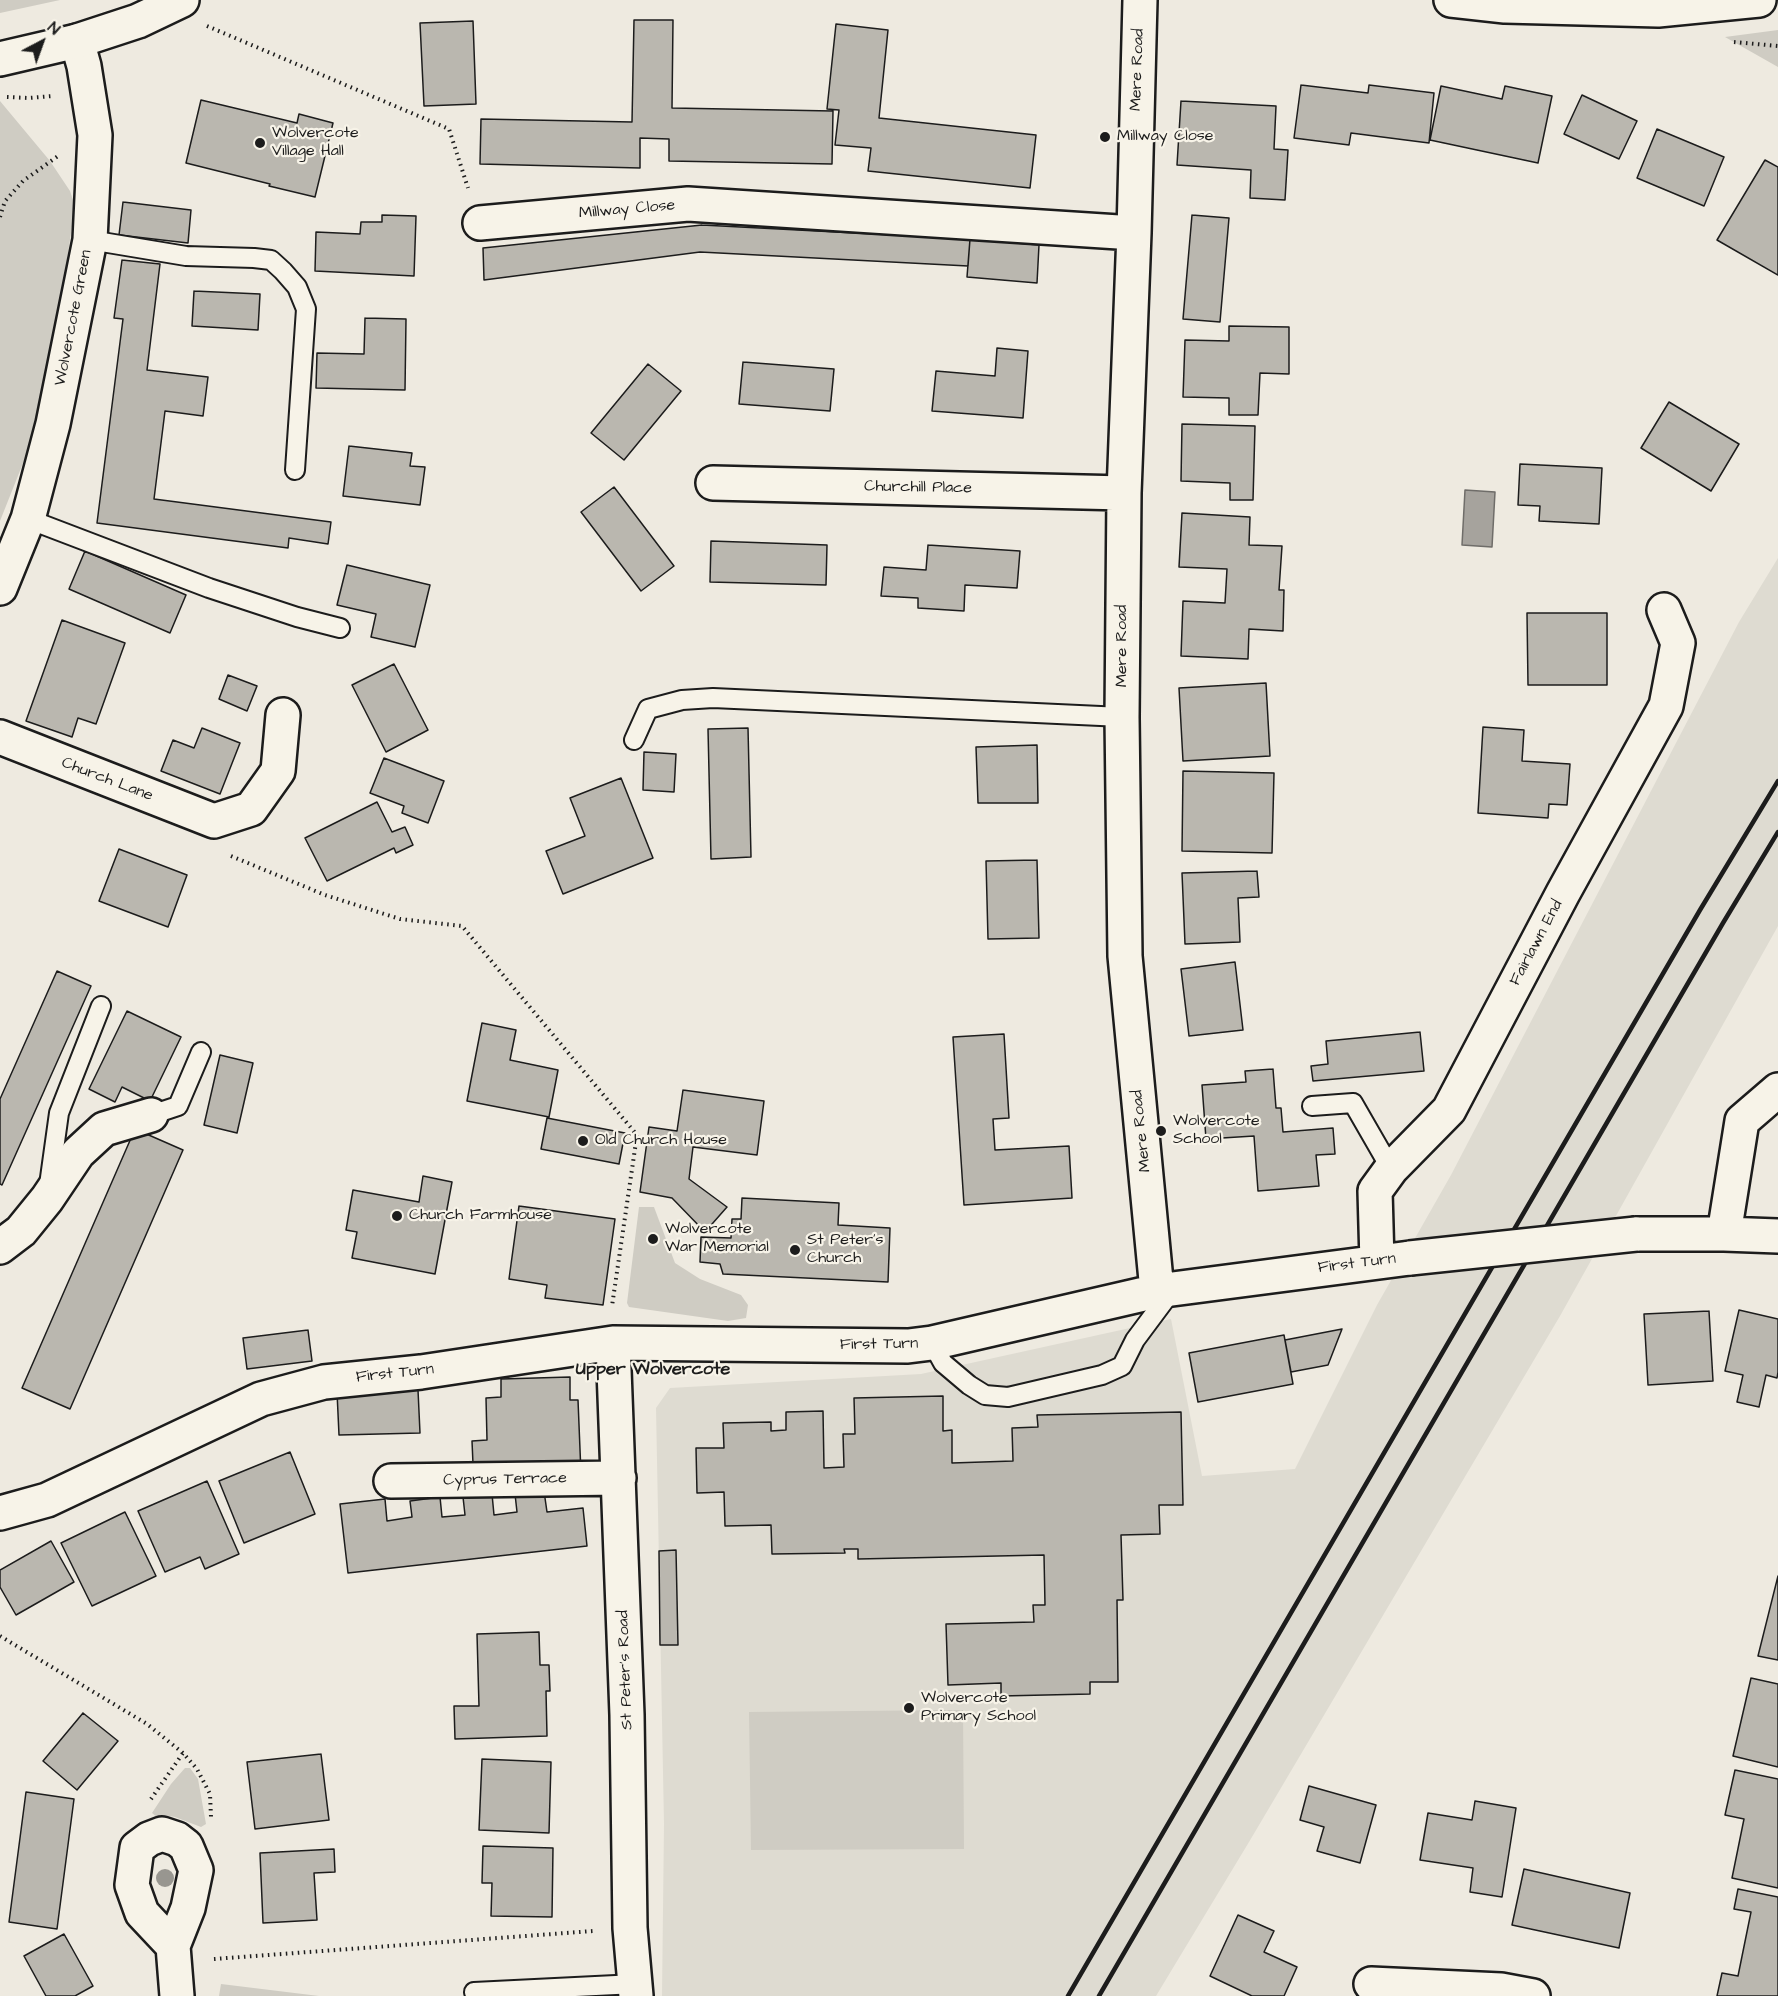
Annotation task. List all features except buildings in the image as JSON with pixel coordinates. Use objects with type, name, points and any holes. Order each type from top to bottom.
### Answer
[{"type":"street","name":"Mere Road","points":[[1140,0],[1124,494],[1122,717],[1125,956],[1165,1290]]},
{"type":"street","points":[[1451,0],[1504,6],[1658,10],[1759,0]]},
{"type":"street","points":[[0,58],[76,41],[138,21],[173,4]]},
{"type":"street","name":"Wolvercote Green","points":[[0,588],[28,519],[53,424],[90,240],[95,135],[84,66],[76,41]]},
{"type":"street","name":"Millway Close","points":[[480,223],[688,204],[1134,233]]},
{"type":"street","name":"Churchill Place","points":[[712,483],[1124,494]]},
{"type":"street","name":"Fairlawn End","points":[[1377,1262],[1375,1191],[1391,1169],[1449,1110],[1563,893],[1666,706],[1678,643],[1664,610]]},
{"type":"street","name":"Church Lane","points":[[0,737],[213,821],[250,809],[278,771],[283,715]]},
{"type":"street","points":[[1724,1234],[1742,1121],[1778,1090]]},
{"type":"street","points":[[0,1247],[21,1231],[47,1199],[78,1153],[104,1129],[151,1115]]},
{"type":"street","name":"First Turn","points":[[0,1513],[47,1500],[261,1399],[324,1382],[421,1372],[613,1343],[908,1346],[932,1343],[1165,1290],[1377,1262],[1636,1234],[1778,1236]]},
{"type":"street","name":"St Peter's Road","points":[[613,1343],[620,1478],[627,1715],[630,1928],[636,1990]]},
{"type":"street","name":"Cyprus Terrace","points":[[391,1482],[620,1478]]},
{"type":"street","points":[[173,1946],[177,1996]]},
{"type":"street","points":[[1371,1984],[1502,1990],[1533,1996]]},
{"type":"lane","points":[[90,240],[186,256],[271,260],[283,271],[297,288],[306,309],[295,470]]},
{"type":"lane","points":[[28,519],[209,588],[297,617],[340,628]]},
{"type":"lane","points":[[633,740],[648,709],[682,700],[713,698],[1122,717]]},
{"type":"lane","points":[[47,1199],[59,1113],[101,1006]]},
{"type":"lane","points":[[151,1115],[178,1106],[201,1052]]},
{"type":"lane","points":[[1312,1106],[1353,1102],[1391,1169]]},
{"type":"lane","points":[[932,1343],[943,1363],[985,1395],[1008,1397],[1102,1376],[1122,1366],[1165,1290]]},
{"type":"lane","points":[[474,1992],[636,1990]]},
{"type":"path","points":[[173,4],[449,129],[480,223]]},
{"type":"path","points":[[0,97],[28,98]]},
{"type":"path","points":[[0,217],[4,201],[23,181],[50,161],[95,135]]},
{"type":"path","points":[[231,856],[325,895],[400,919],[462,926],[637,1135],[612,1305],[613,1343]]},
{"type":"path","points":[[0,1636],[147,1724],[183,1753],[197,1769],[210,1794],[211,1826]]},
{"type":"path","points":[[149,1802],[183,1753]]},
{"type":"path","points":[[214,1959],[630,1928]]},
{"type":"shaded area","points":[[0,0],[60,0],[0,13]]},
{"type":"shaded area","points":[[1778,30],[1778,67],[1725,37]]},
{"type":"shaded area","points":[[0,101],[50,161],[70,191],[75,206],[64,280],[33,438],[0,521]]},
{"type":"shaded area","points":[[1465,490],[1495,492],[1492,547],[1462,545]]},
{"type":"shaded area","points":[[1778,558],[1778,926],[1560,1316],[1156,1996],[662,1996],[664,1824],[656,1408],[670,1388],[921,1374],[1171,1319],[1202,1476],[1295,1469],[1377,1305],[1451,1175],[1739,622]]},
{"type":"shaded area","points":[[639,1207],[654,1207],[675,1263],[700,1279],[741,1295],[748,1305],[746,1318],[728,1321],[629,1307],[627,1303]]},
{"type":"shaded area","points":[[963,1710],[964,1849],[751,1850],[749,1712]]},
{"type":"shaded area","points":[[185,1768],[190,1768],[198,1779],[206,1824],[201,1827],[175,1817],[163,1815],[158,1818],[152,1813],[171,1784]]},
{"type":"shaded area","points":[[221,1984],[319,1996],[219,1996]]},
{"type":"railway","points":[[1068,1996],[1700,910],[1778,781]]},
{"type":"railway","points":[[1099,1996],[1778,832]]},
{"type":"place","name":"Millway Close","points":[[1105,137]]},
{"type":"place","name":"Wolvercote Village Hall","points":[[260,143]]},
{"type":"place","name":"Wolvercote School","points":[[1161,1131]]},
{"type":"place","name":"Old Church House","points":[[583,1141]]},
{"type":"place","name":"Church Farmhouse","points":[[397,1216]]},
{"type":"place","name":"Wolvercote War Memorial","points":[[653,1239]]},
{"type":"place","name":"St Peter's Church","points":[[795,1250]]},
{"type":"place","name":"Wolvercote Primary School","points":[[909,1708]]},
{"type":"district","name":"Upper Wolvercote","points":[[653,1370]]}]
